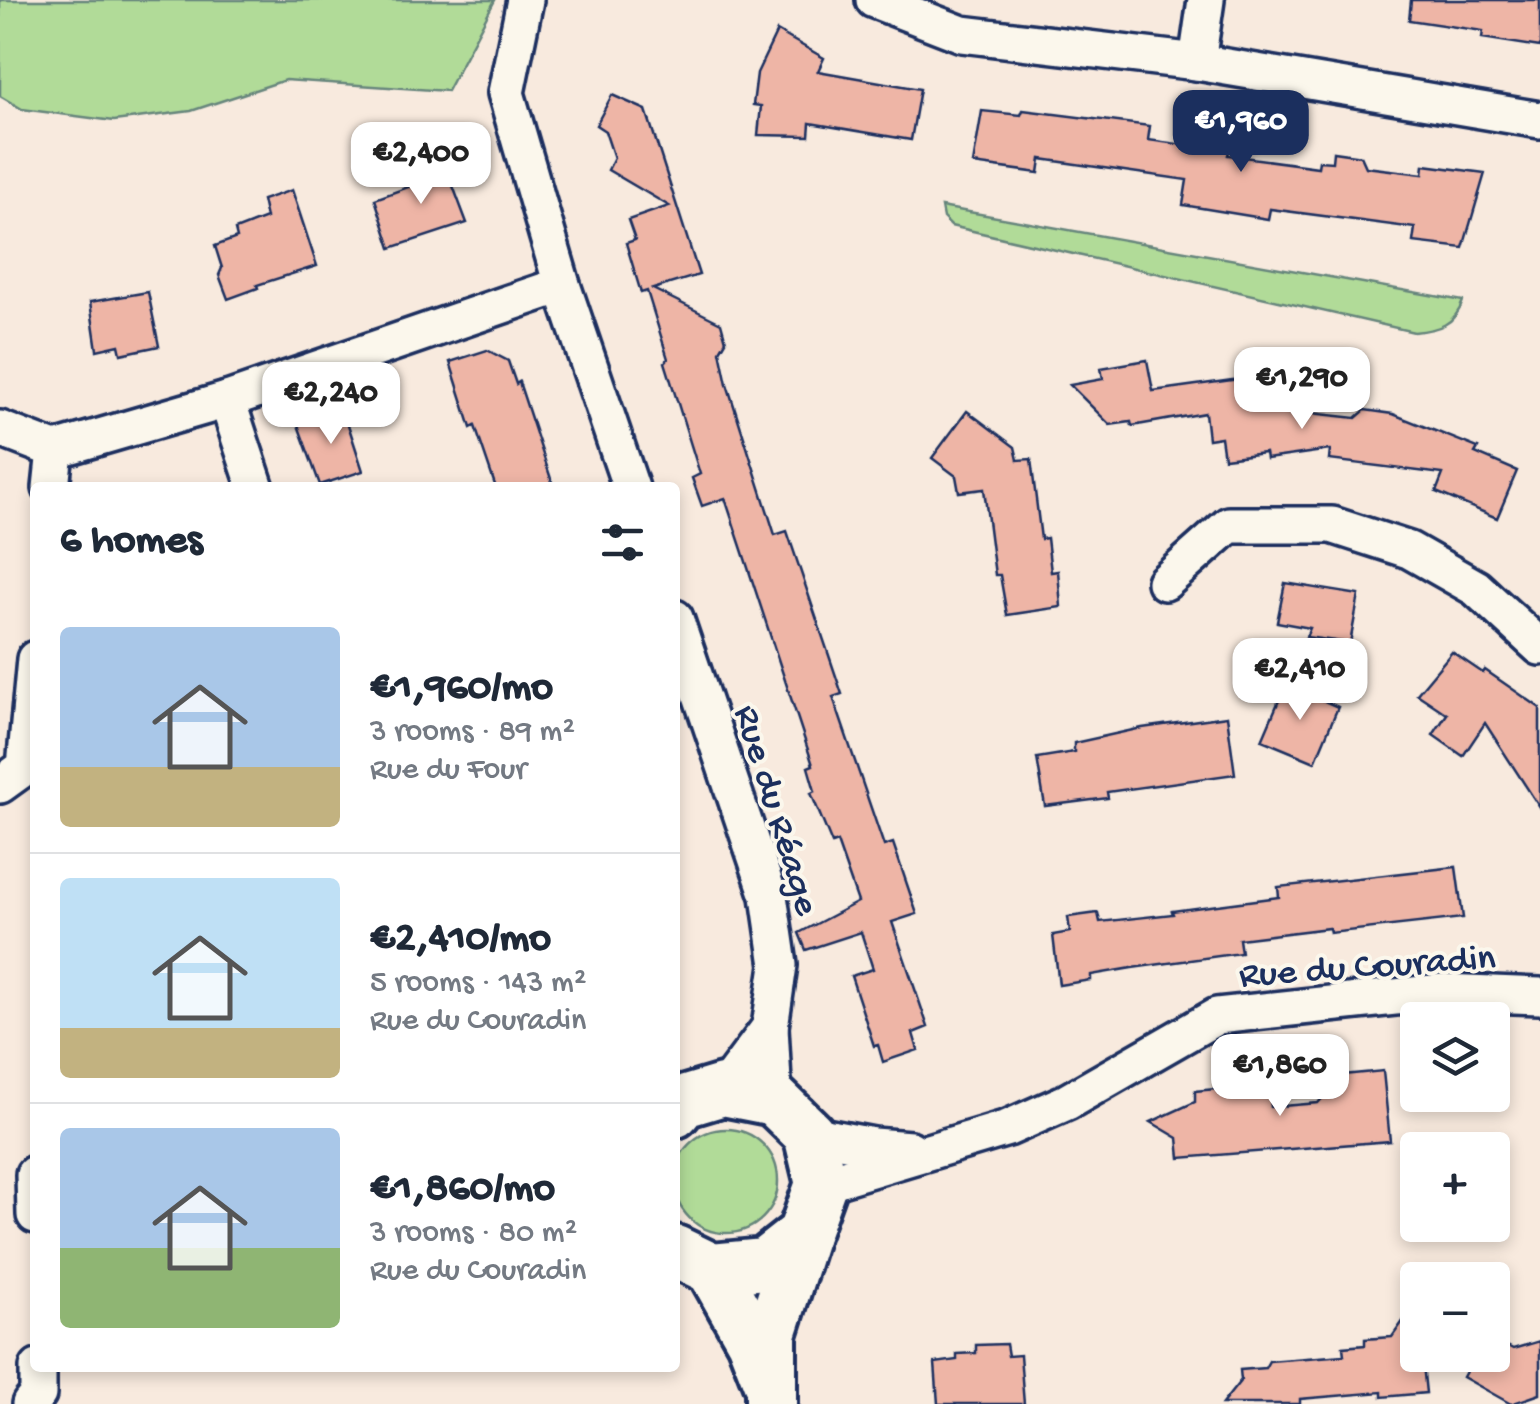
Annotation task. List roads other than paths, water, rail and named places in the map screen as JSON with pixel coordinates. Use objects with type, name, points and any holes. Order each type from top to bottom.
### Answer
[{"type":"street","points":[[525,0],[506,93],[562,285],[629,482]]},
{"type":"street","points":[[874,0],[962,34],[1197,62],[1540,120]]},
{"type":"street","points":[[1197,62],[1206,0]]},
{"type":"street","points":[[0,428],[54,450],[227,400],[562,285]]},
{"type":"street","points":[[227,400],[254,482]]},
{"type":"street","points":[[51,482],[54,450]]},
{"type":"street","points":[[1165,582],[1229,525],[1332,524],[1410,550],[1476,588],[1540,647]]},
{"type":"street","name":"Rue du Réage","points":[[680,633],[770,896],[779,966],[770,1028],[791,1117]]},
{"type":"street","points":[[0,785],[25,767],[30,713]]},
{"type":"street","name":"Rue du Couradin","points":[[821,1184],[1008,1128],[1067,1102],[1217,1016],[1442,992],[1540,996]]},
{"type":"street","points":[[680,1106],[723,1090],[770,1028]]},
{"type":"street","points":[[723,1090],[873,1146],[931,1150]]},
{"type":"street","points":[[770,1394],[770,1334],[821,1184],[791,1117]]},
{"type":"street","points":[[0,1172],[30,1174]]},
{"type":"street","points":[[694,1260],[764,1264],[803,1234]]},
{"type":"street","points":[[694,1260],[752,1340],[770,1394]]},
{"type":"street","points":[[30,1404],[38,1394],[38,1372]]}]
